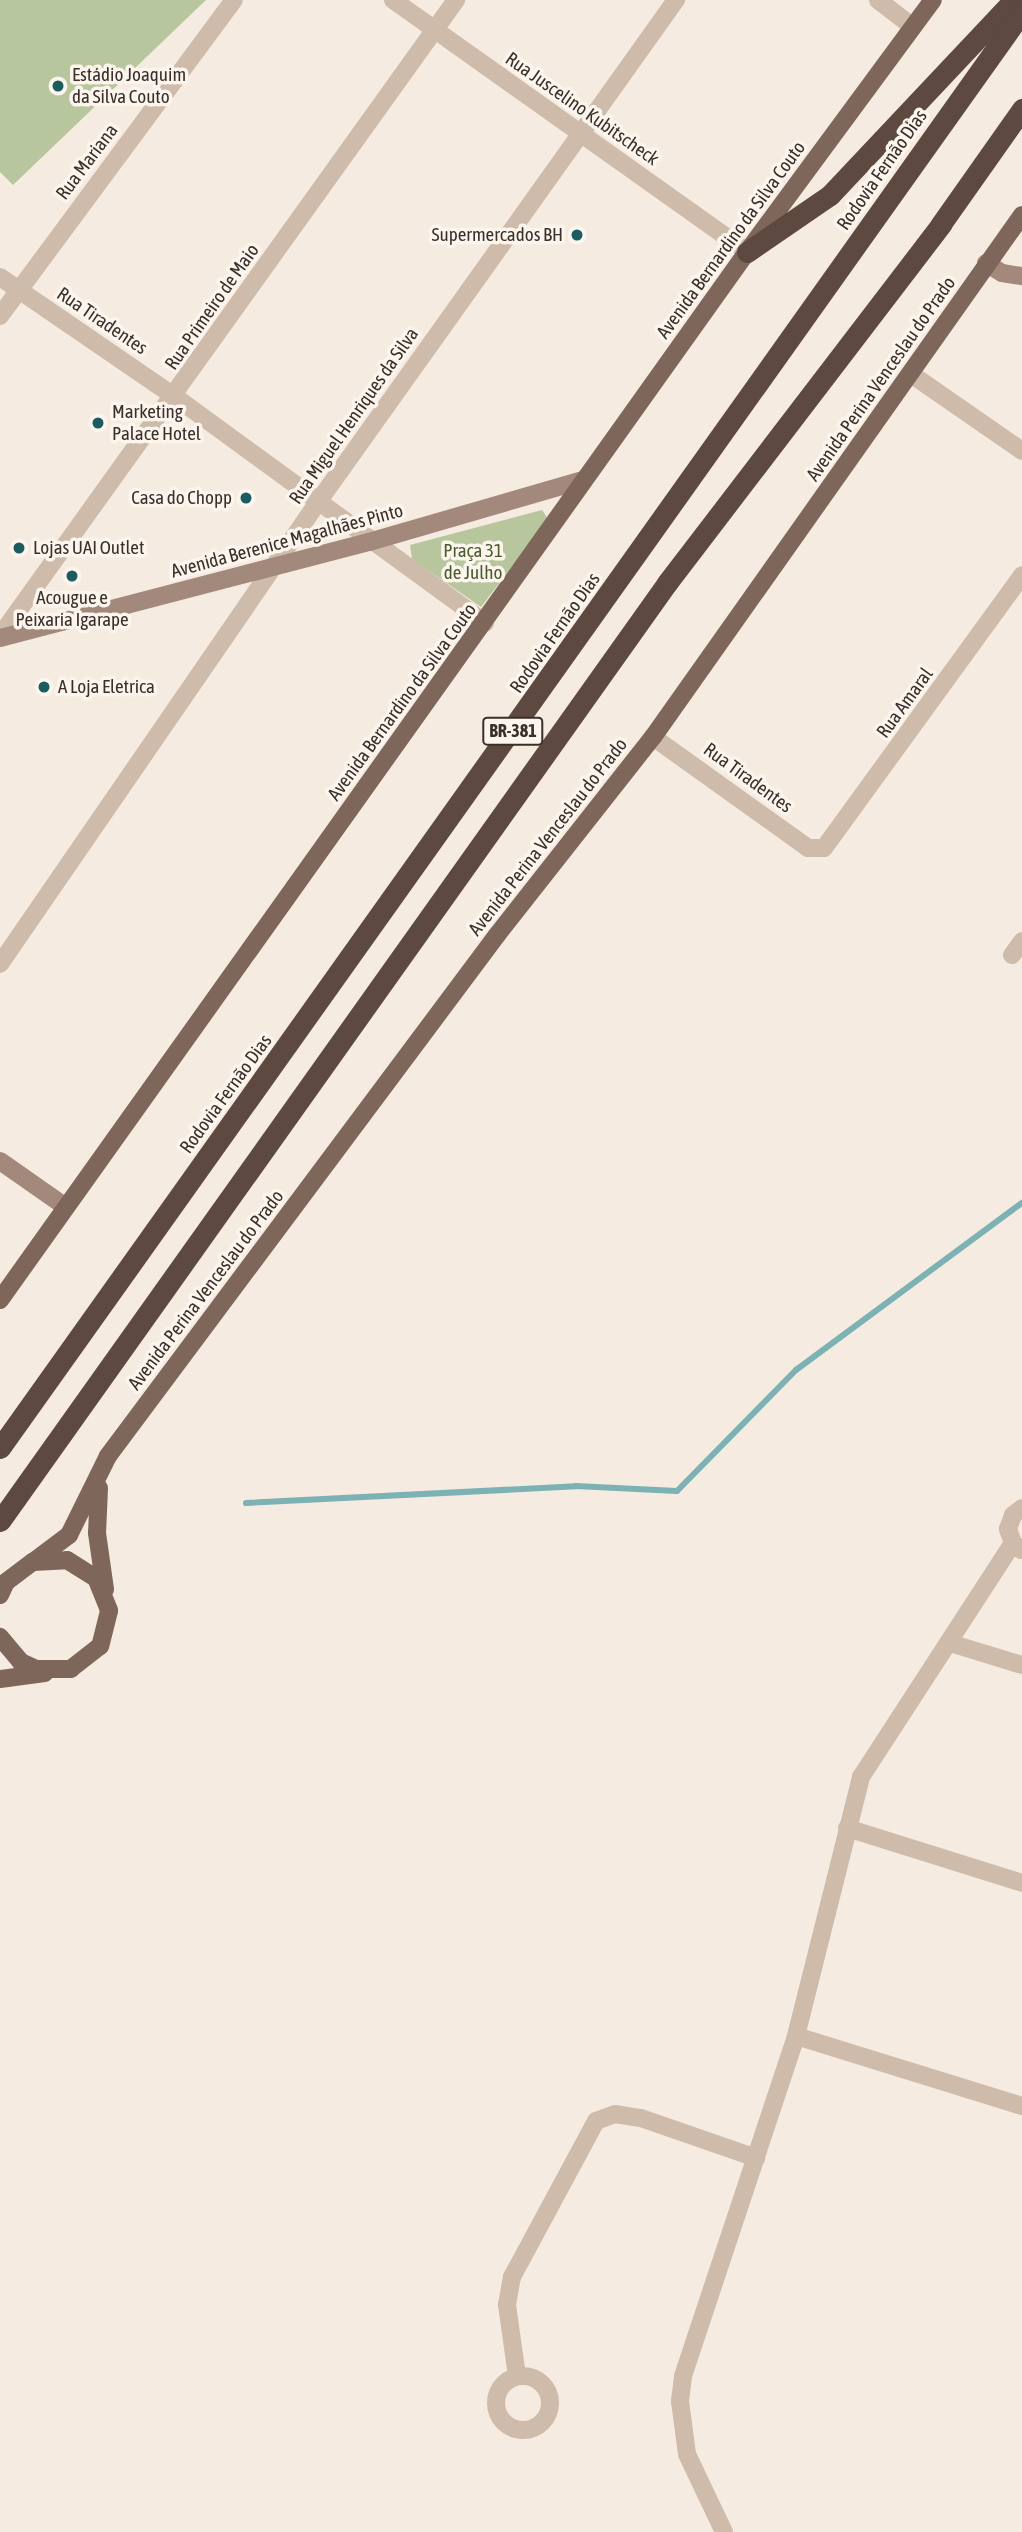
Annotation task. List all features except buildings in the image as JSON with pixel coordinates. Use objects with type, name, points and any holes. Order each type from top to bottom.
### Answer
[{"type":"highway","points":[[747,252],[830,195],[1014,0]]},
{"type":"highway","name":"Rodovia Fernão Dias","points":[[0,1448],[1022,12]]},
{"type":"highway","name":"BR-381","points":[[0,1521],[651,605],[941,224],[1022,109]]},
{"type":"highway","points":[[941,224],[1022,120]]},
{"type":"main road","name":"Avenida Bernardino da Silva Couto","points":[[0,1300],[485,623],[583,480],[933,0]]},
{"type":"main road","name":"Avenida Perina Venceslau do Prado","points":[[2,1585],[69,1535],[108,1456],[394,1072],[653,737],[1022,215]]},
{"type":"main road","points":[[986,263],[1002,274],[1022,276]]},
{"type":"main road","name":"Avenida Berenice Magalhães Pinto","points":[[0,637],[369,542],[583,480]]},
{"type":"main road","points":[[0,1161],[66,1207]]},
{"type":"main road","name":"Avenida Perina Venceslau do Prado","points":[[53,1672],[88,1660],[100,1646],[108,1629],[97,1533],[99,1478]]},
{"type":"main road","points":[[33,1562],[67,1560],[96,1578],[105,1593]]},
{"type":"main road","points":[[0,1637],[21,1662],[53,1672]]},
{"type":"main road","points":[[0,1679],[53,1672]]},
{"type":"street","name":"Rua Mariana","points":[[0,316],[234,0]]},
{"type":"street","name":"Rua Juscelino Kubitscheck","points":[[393,0],[747,252]]},
{"type":"street","name":"Rua Primeiro de Maio","points":[[0,637],[456,0]]},
{"type":"street","name":"Rua Miguel Henriques da Silva","points":[[0,964],[318,502],[676,0]]},
{"type":"street","points":[[878,0],[914,27]]},
{"type":"street","name":"Rua Tiradentes","points":[[0,277],[174,396],[369,542],[485,623]]},
{"type":"street","points":[[911,374],[1022,450]]},
{"type":"street","name":"Rua Amaral","points":[[819,850],[853,811],[1022,575]]},
{"type":"street","name":"Rua Tiradentes","points":[[653,737],[808,848],[819,850]]},
{"type":"street","points":[[724,2532],[687,2454],[680,2401],[683,2376],[796,2036],[847,1828],[866,1765],[1017,1547],[1009,1521],[1022,1508]]},
{"type":"street","points":[[950,1643],[1022,1665]]},
{"type":"street","points":[[847,1828],[1022,1884]]},
{"type":"street","points":[[796,2036],[1022,2106]]},
{"type":"street","points":[[517,2376],[507,2305],[512,2277],[596,2122],[615,2114],[633,2116],[756,2158]]},
{"type":"green space","name":"Estádio Joaquim da Silva Couto","points":[[0,0],[206,0],[13,185],[0,172]]},
{"type":"green space","name":"Praça 31 de Julho","points":[[542,510],[548,519],[481,607],[412,559],[410,545]]},
{"type":"waterway","points":[[246,1503],[576,1486],[677,1491],[796,1370],[1022,1203]]},
{"type":"place","name":"Estádio Joaquim da Silva Couto","points":[[58,86]]},
{"type":"place","name":"Supermercados BH","points":[[577,235]]},
{"type":"place","name":"Marketing Palace Hotel","points":[[98,423]]},
{"type":"place","name":"Casa do Chopp","points":[[246,498]]},
{"type":"place","name":"Lojas UAI Outlet","points":[[19,548]]},
{"type":"place","name":"Acougue e Peixaria Igarape","points":[[72,576]]},
{"type":"place","name":"A Loja Eletrica","points":[[44,687]]}]
